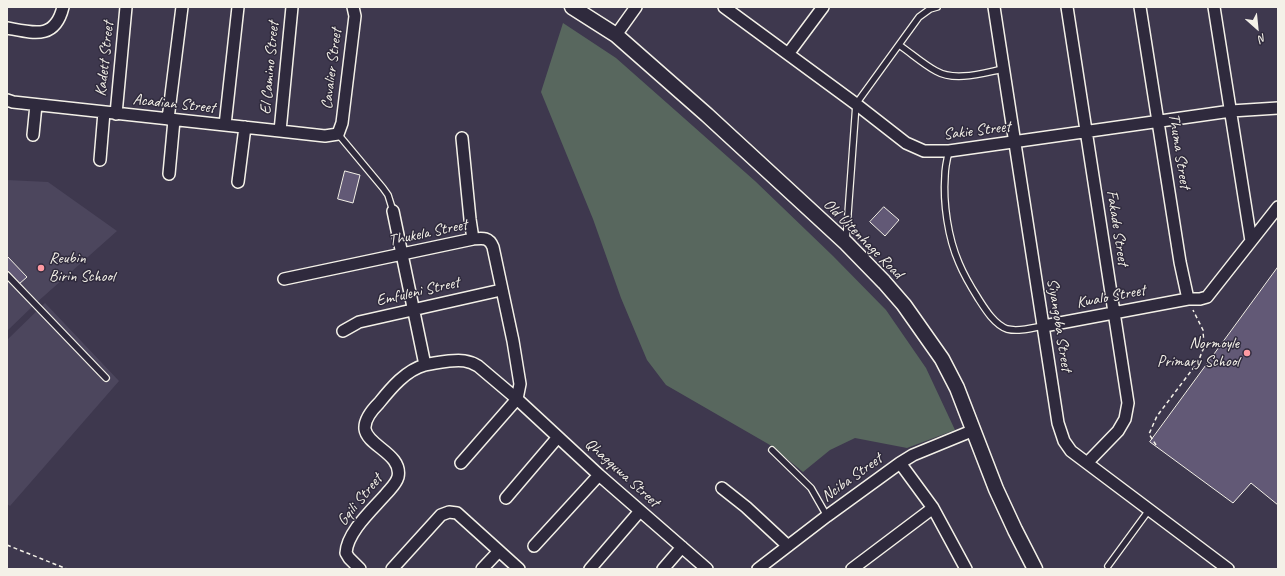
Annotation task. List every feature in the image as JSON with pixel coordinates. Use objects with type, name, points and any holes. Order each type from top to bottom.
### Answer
[{"type":"street","points":[[7,28],[34,33],[44,32],[54,27],[60,18],[63,7]]},
{"type":"street","name":"Kadett Street","points":[[116,114],[126,7]]},
{"type":"street","points":[[169,174],[171,120],[182,7]]},
{"type":"street","points":[[225,125],[238,7]]},
{"type":"street","name":"El Camino Street","points":[[280,131],[292,7]]},
{"type":"street","name":"Cavalier Street","points":[[338,134],[342,123],[355,16],[354,7]]},
{"type":"street","name":"Old Uitenhage Road","points":[[572,7],[616,35],[846,243],[884,282],[922,329],[942,359],[957,388],[996,489],[1035,569]]},
{"type":"street","points":[[616,35],[636,7]]},
{"type":"street","points":[[788,54],[823,7]]},
{"type":"street","name":"Siyangoba Street","points":[[994,7],[1058,423],[1064,441],[1071,452],[1228,569]]},
{"type":"street","name":"Fakade Street","points":[[1067,7],[1128,403],[1126,418],[1118,431],[1087,463]]},
{"type":"street","name":"Thuma Street","points":[[1140,7],[1180,262],[1188,299]]},
{"type":"street","points":[[1214,7],[1251,241]]},
{"type":"street","name":"Sakie Street","points":[[731,9],[906,143],[924,151],[949,151],[1231,112],[1278,108]]},
{"type":"street","name":"Acadian Street","points":[[7,100],[36,105],[325,136],[338,134]]},
{"type":"street","points":[[33,135],[36,105]]},
{"type":"street","points":[[100,160],[104,112]]},
{"type":"street","points":[[238,182],[245,127]]},
{"type":"street","points":[[462,138],[473,239]]},
{"type":"street","name":"Kwalo Street","points":[[1044,326],[1188,299],[1200,299],[1207,297],[1278,207]]},
{"type":"street","points":[[393,211],[425,364]]},
{"type":"street","name":"Thukela Street","points":[[284,279],[473,239],[487,239],[491,242],[493,247],[519,374],[520,384],[517,399]]},
{"type":"street","name":"Emfuleni Street","points":[[343,332],[359,322],[501,290]]},
{"type":"street","name":"Gqili Street","points":[[360,569],[346,553],[349,539],[396,483],[398,476],[398,468],[394,460],[368,436],[365,429],[366,420],[388,391],[408,373],[425,364],[464,360],[471,362],[517,399]]},
{"type":"street","points":[[461,463],[517,399]]},
{"type":"street","name":"Qhagquwa Street","points":[[517,399],[599,476],[707,569]]},
{"type":"street","name":"Nciba Street","points":[[758,569],[900,463],[913,455],[974,430]]},
{"type":"street","points":[[506,498],[558,437]]},
{"type":"street","points":[[900,463],[933,508],[962,567]]},
{"type":"street","points":[[534,546],[599,476]]},
{"type":"street","points":[[722,488],[746,507],[788,546]]},
{"type":"street","points":[[852,569],[933,508]]},
{"type":"street","points":[[392,569],[433,523],[441,515],[449,512],[457,513],[519,569]]},
{"type":"street","points":[[590,569],[640,512]]},
{"type":"street","points":[[662,569],[682,547]]},
{"type":"street","points":[[482,569],[499,551]]},
{"type":"lane","points":[[846,243],[856,104],[919,17],[930,9],[937,7]]},
{"type":"lane","points":[[899,44],[937,72],[948,76],[962,76],[1003,69]]},
{"type":"lane","points":[[338,134],[388,195],[393,211]]},
{"type":"lane","name":"Kwalo Street","points":[[949,151],[945,175],[945,197],[950,236],[958,263],[968,282],[982,306],[997,323],[1007,328],[1018,330],[1044,326]]},
{"type":"lane","points":[[7,275],[106,378]]},
{"type":"lane","points":[[772,450],[811,488],[827,516]]},
{"type":"lane","points":[[1108,566],[1149,510]]},
{"type":"path","points":[[1156,445],[1149,434],[1157,416],[1198,362],[1204,347],[1203,330],[1188,299]]},
{"type":"path","points":[[7,545],[67,569]]},
{"type":"shaded area","name":"Reubin Birin School","points":[[7,180],[48,182],[117,231],[7,331]]},
{"type":"shaded area","points":[[45,303],[119,381],[10,506],[7,504],[7,340]]},
{"type":"green space","points":[[563,23],[616,58],[755,181],[833,256],[886,310],[926,368],[955,430],[907,448],[855,438],[830,450],[803,472],[770,445],[666,385],[647,360],[621,298],[593,219],[541,92]]},
{"type":"building","points":[[345,171],[360,175],[353,203],[338,199]]},
{"type":"building","points":[[884,207],[899,220],[885,236],[870,222]]},
{"type":"building","points":[[7,256],[27,277],[19,284],[7,271]]},
{"type":"building","name":"Normoyle Primary School","points":[[1278,267],[1278,505],[1251,483],[1233,503],[1150,442]]},
{"type":"place","name":"Reubin Birin School","points":[[41,268]]},
{"type":"place","name":"Normoyle Primary School","points":[[1247,353]]}]
